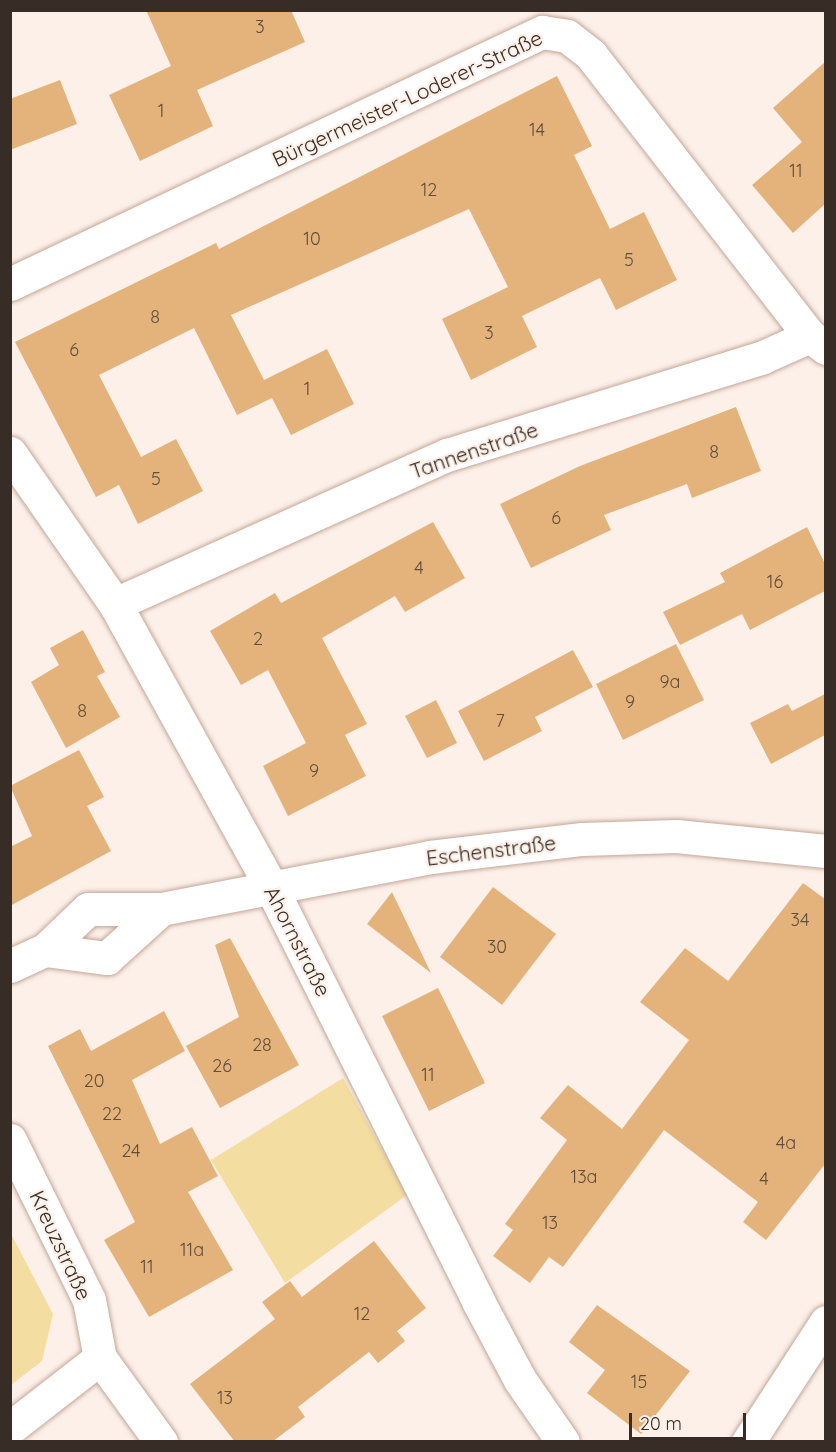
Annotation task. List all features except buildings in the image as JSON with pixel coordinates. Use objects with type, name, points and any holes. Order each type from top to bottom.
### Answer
[{"type":"street","name":"Bürgermeister-Loderer-Straße","points":[[10,284],[542,32],[567,36],[591,56],[818,342]]},
{"type":"street","name":"Tannenstraße","points":[[115,604],[447,455],[818,342]]},
{"type":"street","name":"Ahornstraße","points":[[10,453],[115,604],[270,885],[478,1301],[520,1380],[563,1442]]},
{"type":"street","name":"Eschenstraße","points":[[10,966],[45,950],[88,909],[161,909],[270,885],[430,857],[582,839],[676,836],[825,852]]},
{"type":"street","name":"Eschenstraße","points":[[45,950],[107,958],[161,909]]},
{"type":"street","name":"Kreuzstraße","points":[[10,1140],[89,1300],[100,1358],[161,1442]]},
{"type":"street","points":[[748,1442],[825,1322]]},
{"type":"street","points":[[10,1428],[100,1358]]},
{"type":"shaded area","points":[[343,1078],[407,1195],[285,1283],[211,1160]]},
{"type":"shaded area","points":[[10,1232],[53,1314],[42,1361],[11,1385]]}]
